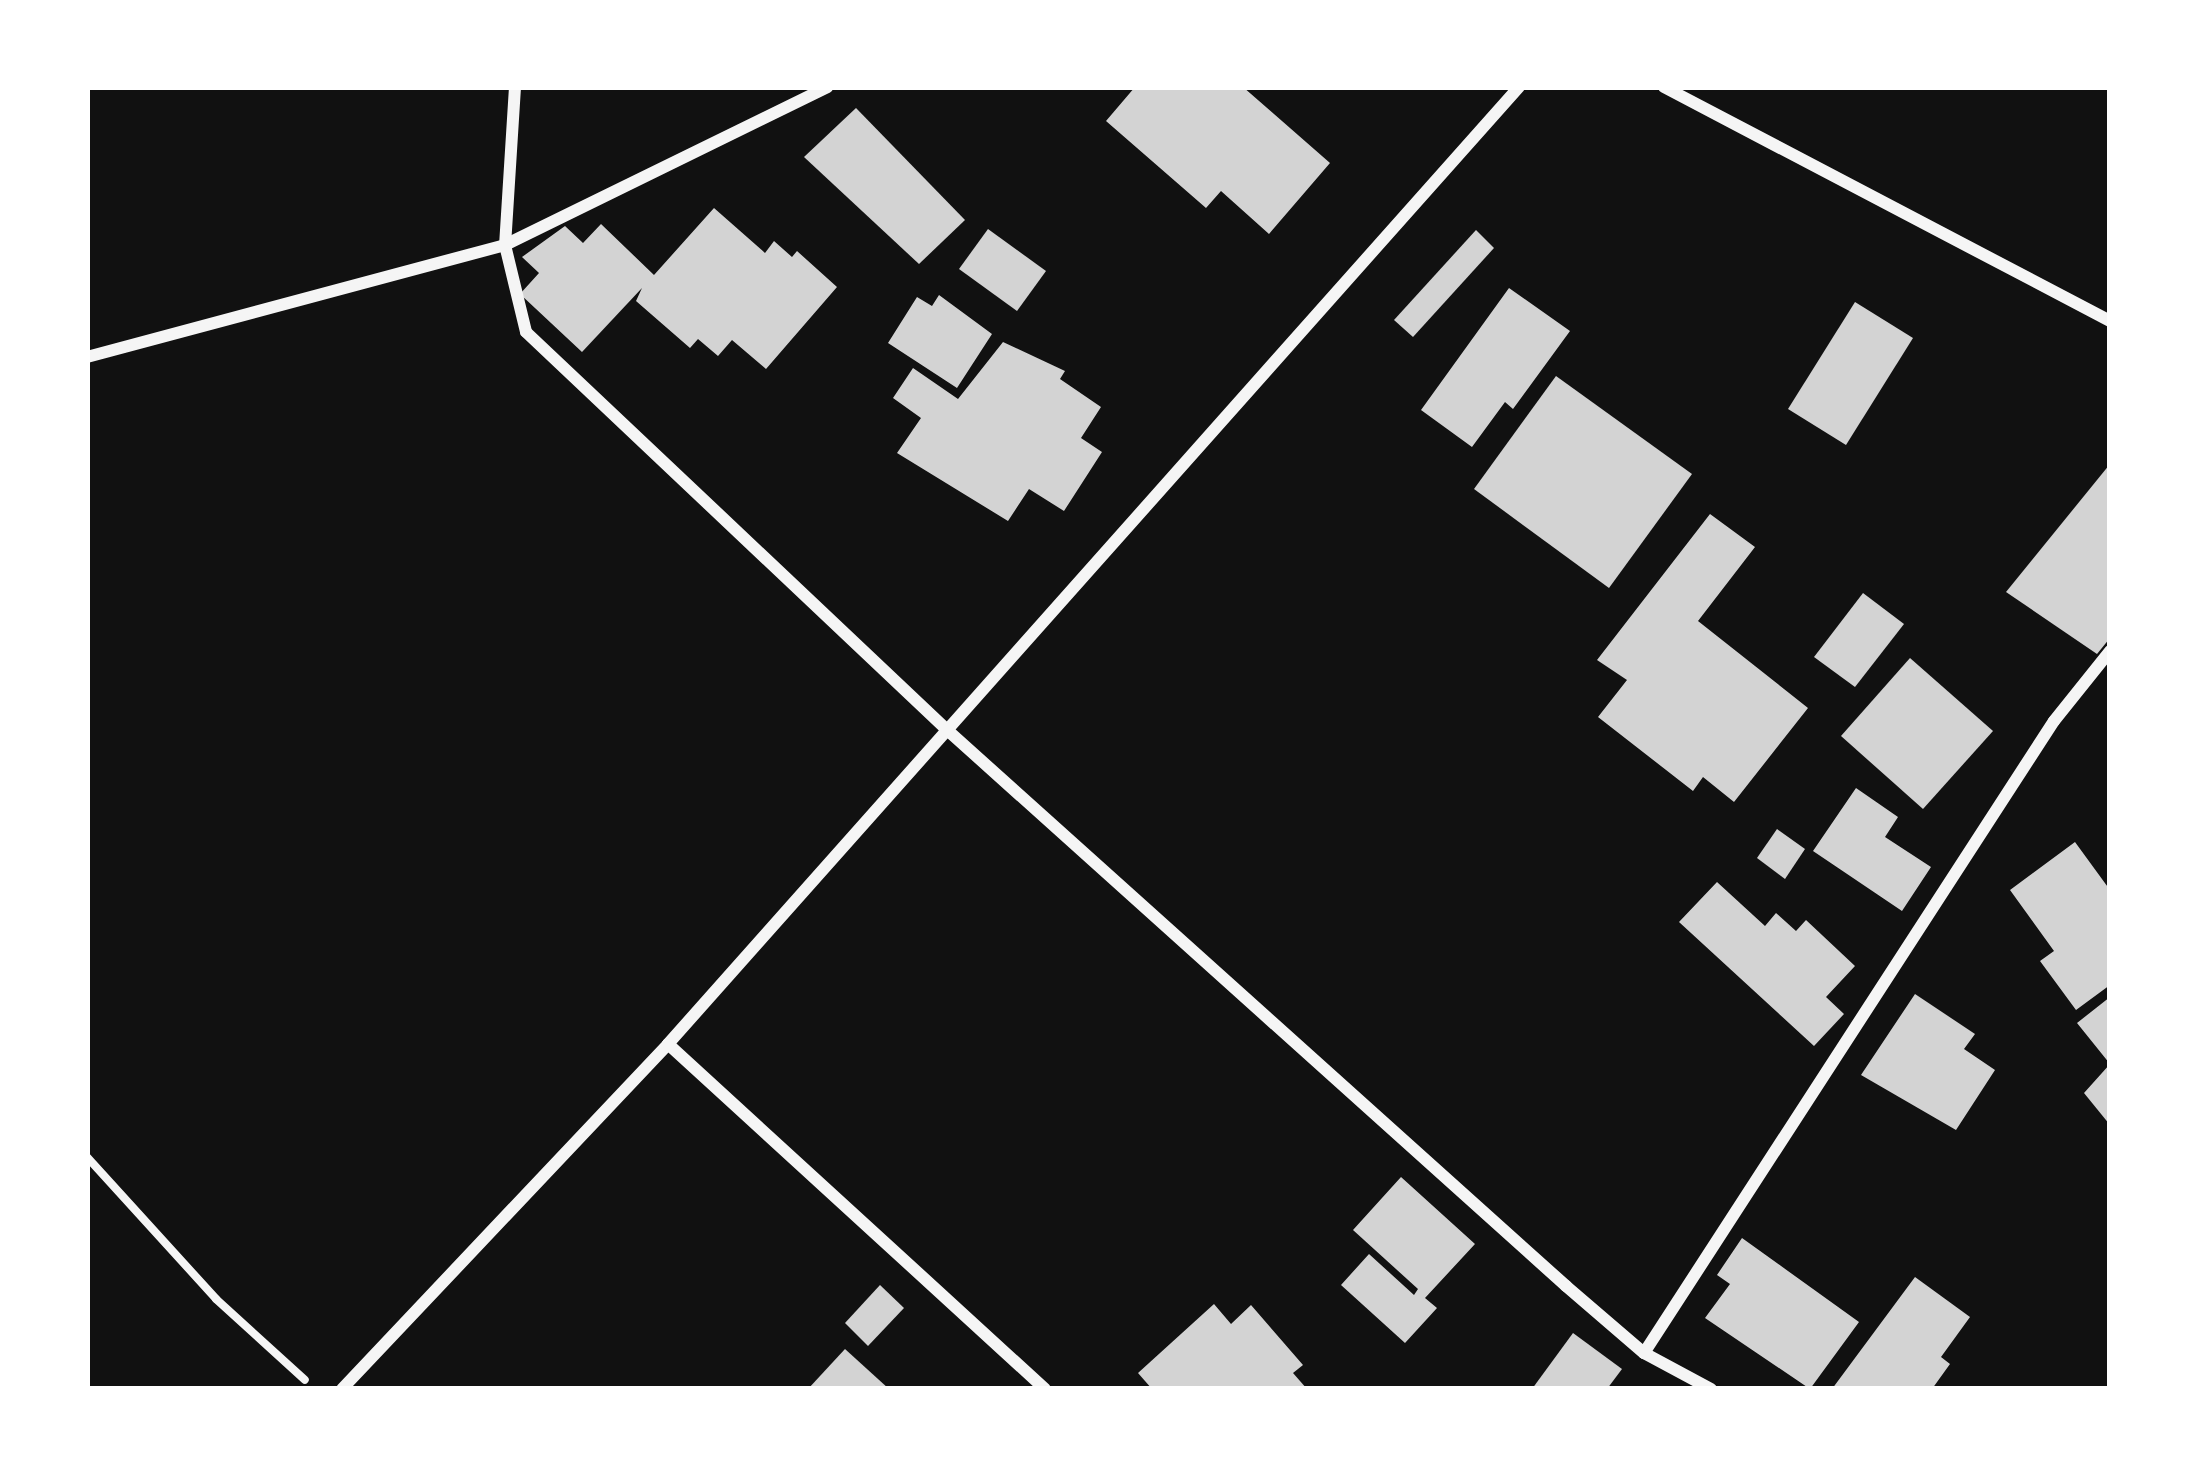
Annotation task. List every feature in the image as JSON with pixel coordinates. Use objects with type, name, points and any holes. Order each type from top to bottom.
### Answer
[{"type":"street","points":[[515,87],[505,245],[526,332],[945,728],[1644,1353],[1712,1389]]},
{"type":"street","points":[[87,357],[505,245],[827,87]]},
{"type":"street","points":[[342,1389],[668,1044],[1520,87]]},
{"type":"street","points":[[1664,87],[2110,321]]},
{"type":"street","points":[[1644,1353],[2054,721],[2110,651]]},
{"type":"street","points":[[668,1044],[1046,1389]]},
{"type":"path","points":[[87,1157],[217,1299],[315,1389]]},
{"type":"building","points":[[1135,87],[1243,87],[1330,163],[1269,234],[1221,191],[1206,208],[1106,121]]},
{"type":"building","points":[[856,108],[965,220],[919,264],[804,157]]},
{"type":"building","points":[[714,208],[765,253],[774,241],[792,257],[797,251],[837,287],[766,369],[732,340],[718,356],[698,339],[690,348],[636,301],[642,288],[582,352],[520,294],[539,273],[522,257],[565,226],[583,243],[601,224],[654,275]]},
{"type":"building","points":[[988,229],[1046,271],[1017,311],[959,269]]},
{"type":"building","points":[[1476,230],[1494,248],[1413,337],[1394,320]]},
{"type":"building","points":[[1509,288],[1570,331],[1513,409],[1505,402],[1472,447],[1421,410]]},
{"type":"building","points":[[939,295],[992,334],[957,388],[888,343],[917,297],[932,306]]},
{"type":"building","points":[[1855,302],[1913,338],[1846,445],[1788,409]]},
{"type":"building","points":[[1003,342],[1065,371],[1060,379],[1101,407],[1081,438],[1102,452],[1064,511],[1029,489],[1008,521],[897,453],[921,418],[893,398],[913,368],[958,399]]},
{"type":"building","points":[[1556,376],[1692,474],[1609,588],[1474,489]]},
{"type":"building","points":[[2110,464],[2110,638],[2097,654],[2006,592]]},
{"type":"building","points":[[1710,514],[1755,547],[1698,621],[1808,708],[1734,802],[1703,777],[1693,791],[1598,717],[1627,680],[1597,660]]},
{"type":"building","points":[[1863,593],[1904,624],[1855,687],[1814,657]]},
{"type":"building","points":[[1910,658],[1993,731],[1923,809],[1841,736]]},
{"type":"building","points":[[1856,788],[1898,817],[1885,837],[1931,867],[1902,911],[1813,851]]},
{"type":"building","points":[[1777,829],[1805,849],[1785,879],[1757,858]]},
{"type":"building","points":[[2075,842],[2110,890],[2110,985],[2076,1010],[2040,961],[2054,951],[2010,890]]},
{"type":"building","points":[[1717,882],[1765,926],[1776,913],[1796,931],[1806,920],[1855,966],[1826,997],[1844,1014],[1814,1046],[1679,922]]},
{"type":"building","points":[[1915,994],[1975,1034],[1964,1049],[1995,1070],[1956,1130],[1861,1075]]},
{"type":"building","points":[[2110,997],[2110,1064],[2077,1023]]},
{"type":"building","points":[[2110,1064],[2110,1125],[2084,1093]]},
{"type":"building","points":[[1401,1177],[1475,1244],[1425,1298],[1437,1308],[1405,1343],[1341,1285],[1369,1254],[1414,1295],[1418,1289],[1353,1230]]},
{"type":"building","points":[[1742,1238],[1859,1322],[1810,1389],[1705,1318],[1730,1284],[1717,1275]]},
{"type":"building","points":[[1915,1277],[1970,1317],[1941,1357],[1950,1364],[1932,1389],[1832,1389]]},
{"type":"building","points":[[880,1285],[904,1308],[868,1346],[845,1323]]},
{"type":"building","points":[[1214,1304],[1231,1324],[1251,1305],[1303,1365],[1293,1373],[1307,1389],[1152,1389],[1138,1373]]},
{"type":"building","points":[[1573,1333],[1622,1369],[1607,1389],[1532,1389]]},
{"type":"building","points":[[845,1349],[889,1389],[808,1389]]}]
